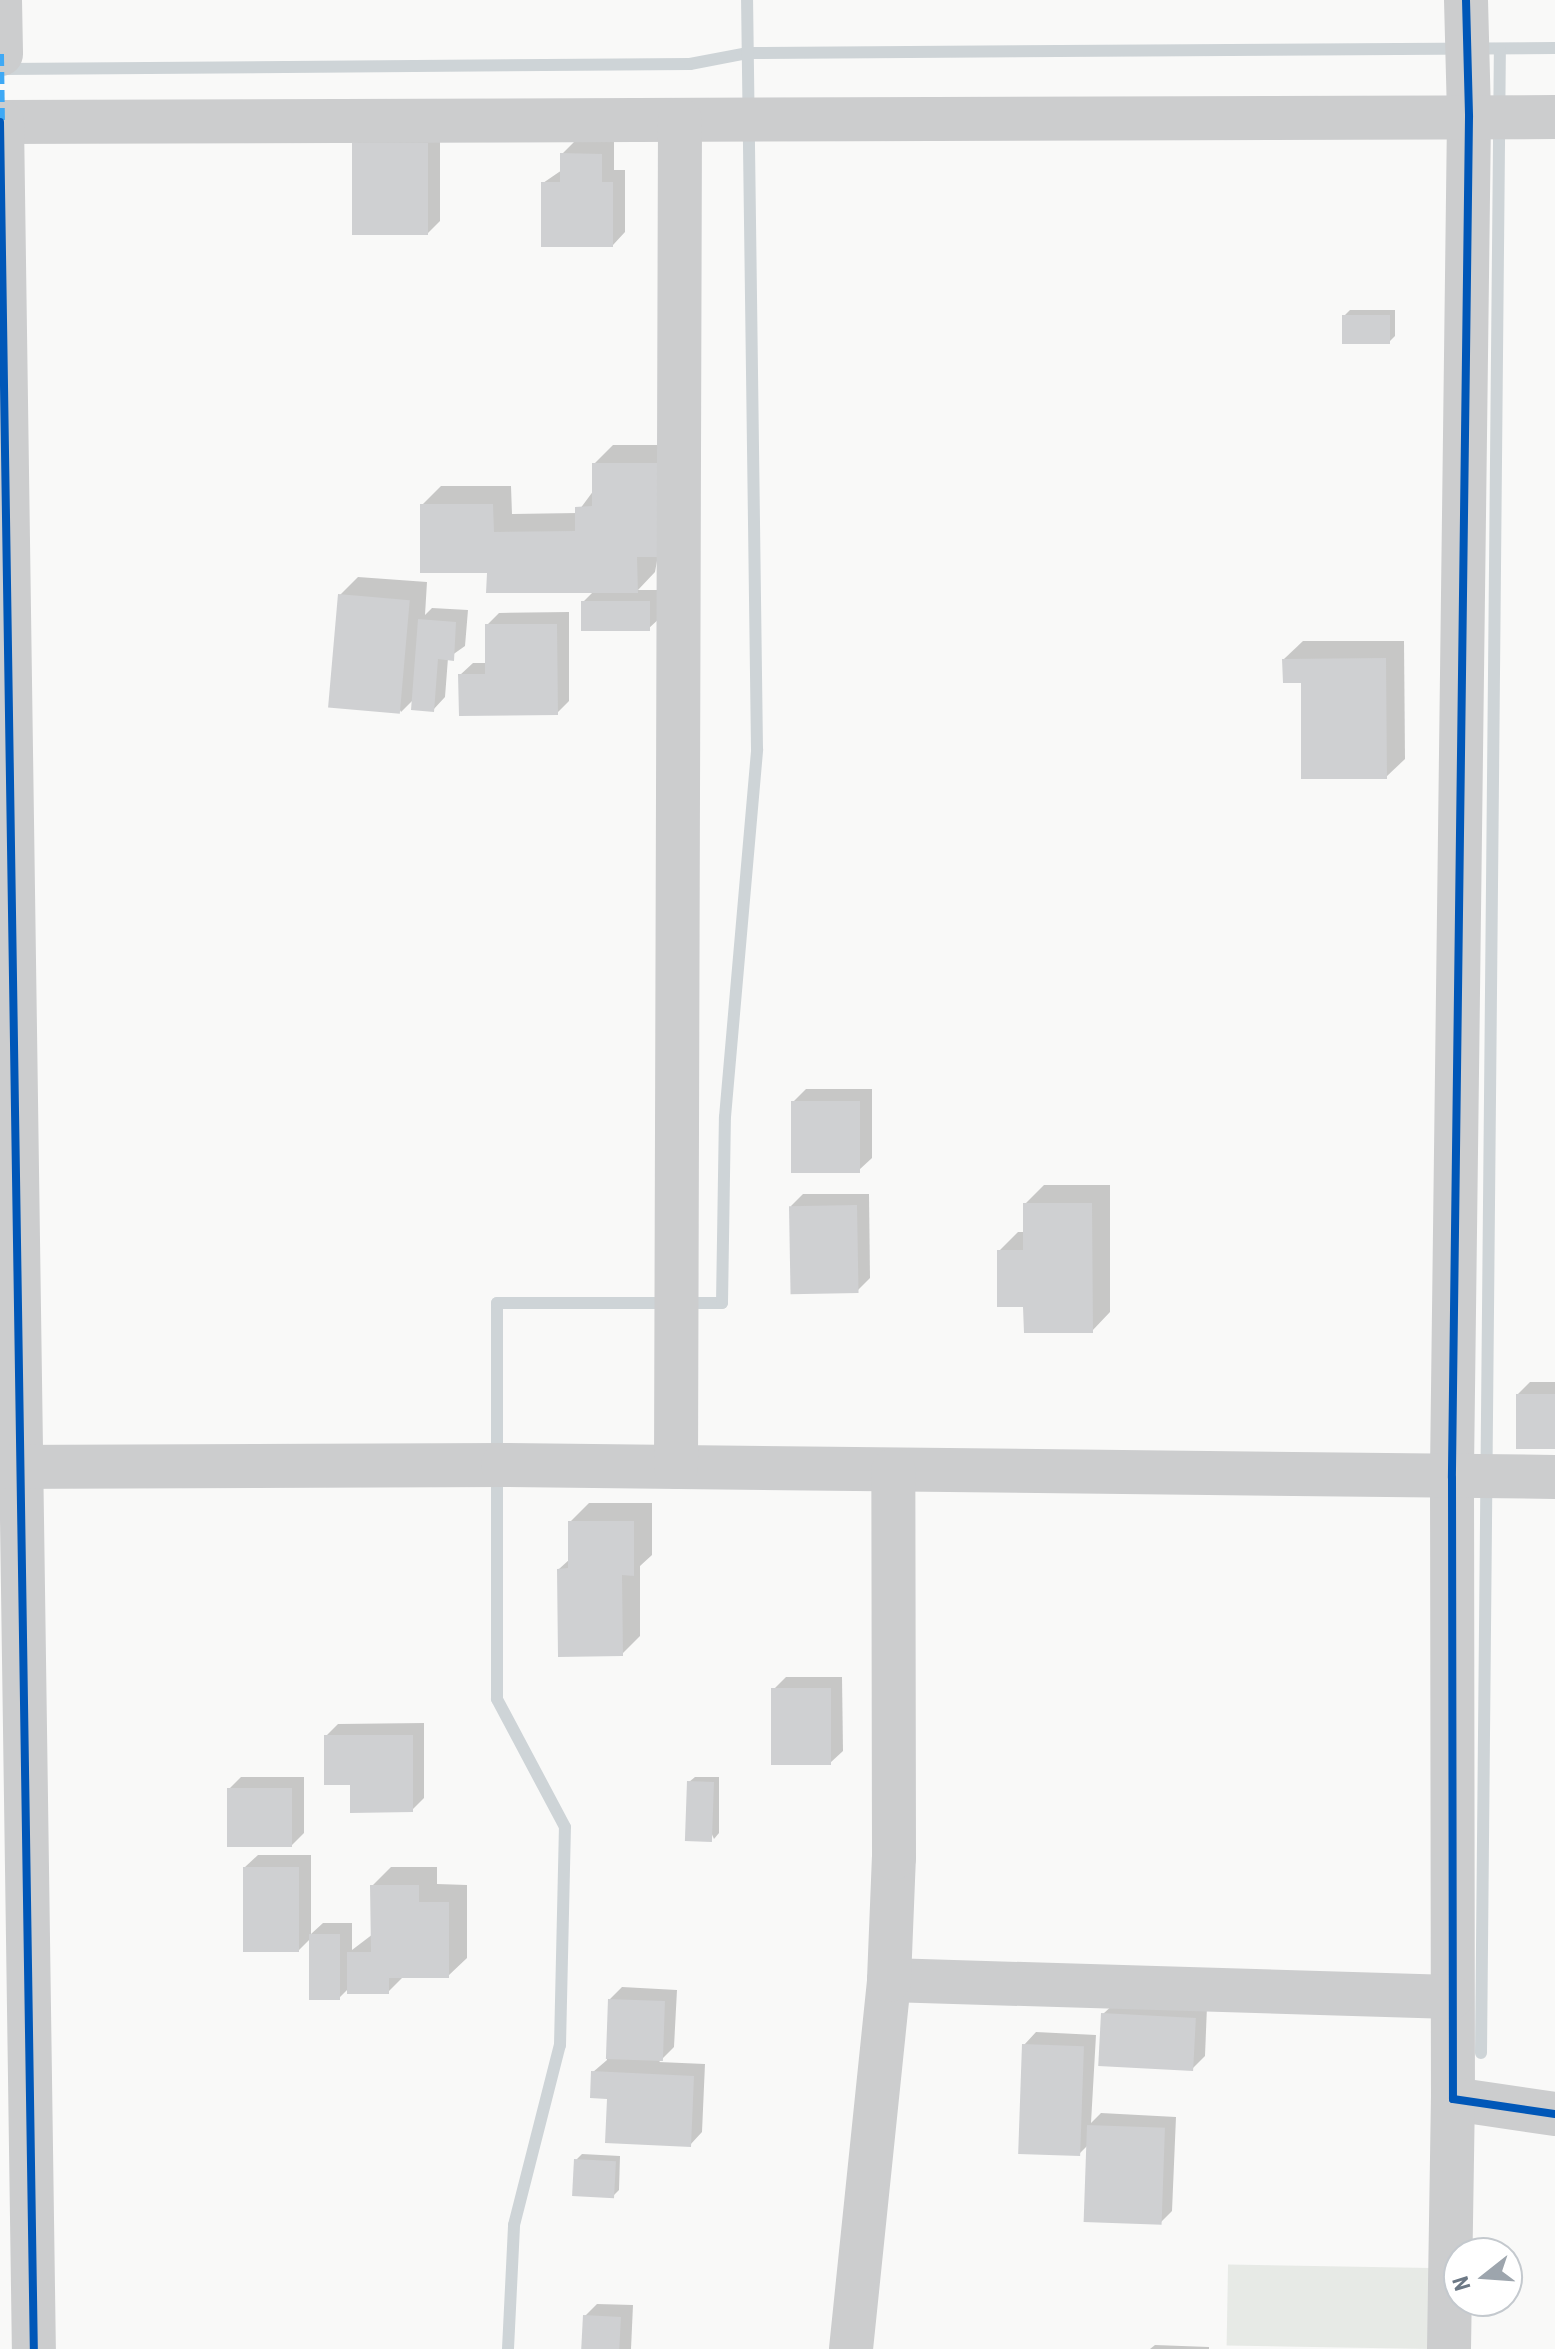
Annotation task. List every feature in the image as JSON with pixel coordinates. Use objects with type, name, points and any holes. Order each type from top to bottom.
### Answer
[{"type":"street","points":[[0,0],[1,54]]},
{"type":"street","points":[[1449,2349],[1452,1997],[1474,1477],[1507,117],[1466,33]]},
{"type":"street","points":[[34,2349],[11,1467],[1,122],[1507,117]]},
{"type":"street","points":[[676,1467],[680,120]]},
{"type":"street","points":[[11,1467],[486,1465],[1555,1477]]},
{"type":"street","points":[[851,2349],[889,1980],[894,1858],[893,1470]]},
{"type":"street","points":[[889,1980],[1452,1997]]},
{"type":"street","points":[[1453,2099],[1555,2114]]},
{"type":"shaded area","points":[[1228,2264],[1431,2268],[1430,2349],[1227,2345]]},
{"type":"building","points":[[352,143],[428,143],[428,235],[352,235]]},
{"type":"building","points":[[560,153],[602,154],[602,182],[613,182],[613,247],[541,247],[541,182],[560,182]]},
{"type":"building","points":[[1342,315],[1390,315],[1390,344],[1342,344]]},
{"type":"building","points":[[592,463],[660,463],[660,557],[637,557],[638,593],[486,593],[487,573],[420,573],[420,504],[493,504],[494,532],[575,531],[575,507],[592,506]]},
{"type":"building","points":[[338,594],[410,600],[400,714],[328,708]]},
{"type":"building","points":[[581,601],[650,601],[650,631],[581,631]]},
{"type":"building","points":[[418,619],[456,622],[454,661],[438,659],[434,712],[411,710]]},
{"type":"building","points":[[485,624],[557,624],[558,715],[459,716],[458,674],[485,674]]},
{"type":"building","points":[[1386,658],[1387,779],[1301,779],[1301,683],[1283,683],[1282,659]]},
{"type":"building","points":[[791,1101],[860,1101],[860,1173],[791,1173]]},
{"type":"building","points":[[1023,1203],[1092,1203],[1093,1333],[1024,1333],[1023,1307],[997,1307],[997,1250],[1023,1250]]},
{"type":"building","points":[[857,1205],[859,1293],[791,1294],[789,1206]]},
{"type":"building","points":[[1516,1394],[1555,1394],[1555,1449],[1516,1449]]},
{"type":"building","points":[[568,1521],[634,1521],[634,1576],[622,1575],[623,1656],[558,1657],[557,1569],[568,1568]]},
{"type":"building","points":[[771,1688],[831,1688],[831,1765],[771,1765]]},
{"type":"building","points":[[324,1735],[413,1735],[413,1812],[350,1813],[350,1785],[324,1785]]},
{"type":"building","points":[[687,1781],[714,1782],[712,1842],[685,1841]]},
{"type":"building","points":[[227,1788],[292,1788],[292,1847],[227,1847]]},
{"type":"building","points":[[243,1867],[299,1867],[299,1952],[243,1952]]},
{"type":"building","points":[[370,1885],[419,1885],[419,1902],[449,1902],[449,1978],[389,1978],[389,1994],[347,1994],[347,1952],[371,1952]]},
{"type":"building","points":[[309,1934],[340,1934],[340,2000],[309,2000]]},
{"type":"building","points":[[608,1999],[665,2001],[663,2061],[606,2059]]},
{"type":"building","points":[[1101,2013],[1196,2018],[1193,2071],[1098,2066]]},
{"type":"building","points":[[1022,2044],[1084,2046],[1080,2156],[1018,2154]]},
{"type":"building","points":[[591,2071],[694,2076],[691,2147],[605,2143],[607,2099],[590,2098]]},
{"type":"building","points":[[1087,2125],[1165,2128],[1162,2225],[1084,2222]]},
{"type":"building","points":[[574,2159],[616,2161],[614,2198],[572,2196]]},
{"type":"building","points":[[583,2315],[621,2317],[619,2349],[581,2349]]},
{"type":"waterway","points":[[508,2349],[514,2225],[560,2045],[565,1827],[497,1699],[497,1303],[722,1303],[725,1117],[757,749],[747,0]]},
{"type":"waterway","points":[[3,69],[690,64],[747,53],[1555,48]]},
{"type":"waterway","points":[[1481,2053],[1500,49]]},
{"type":"marked path","points":[[1,54],[2,122]]},
{"type":"cycle path","points":[[1466,0],[1469,117],[1452,1478],[1453,2099],[1555,2114]]},
{"type":"cycle path","points":[[0,122],[34,2349]]}]
